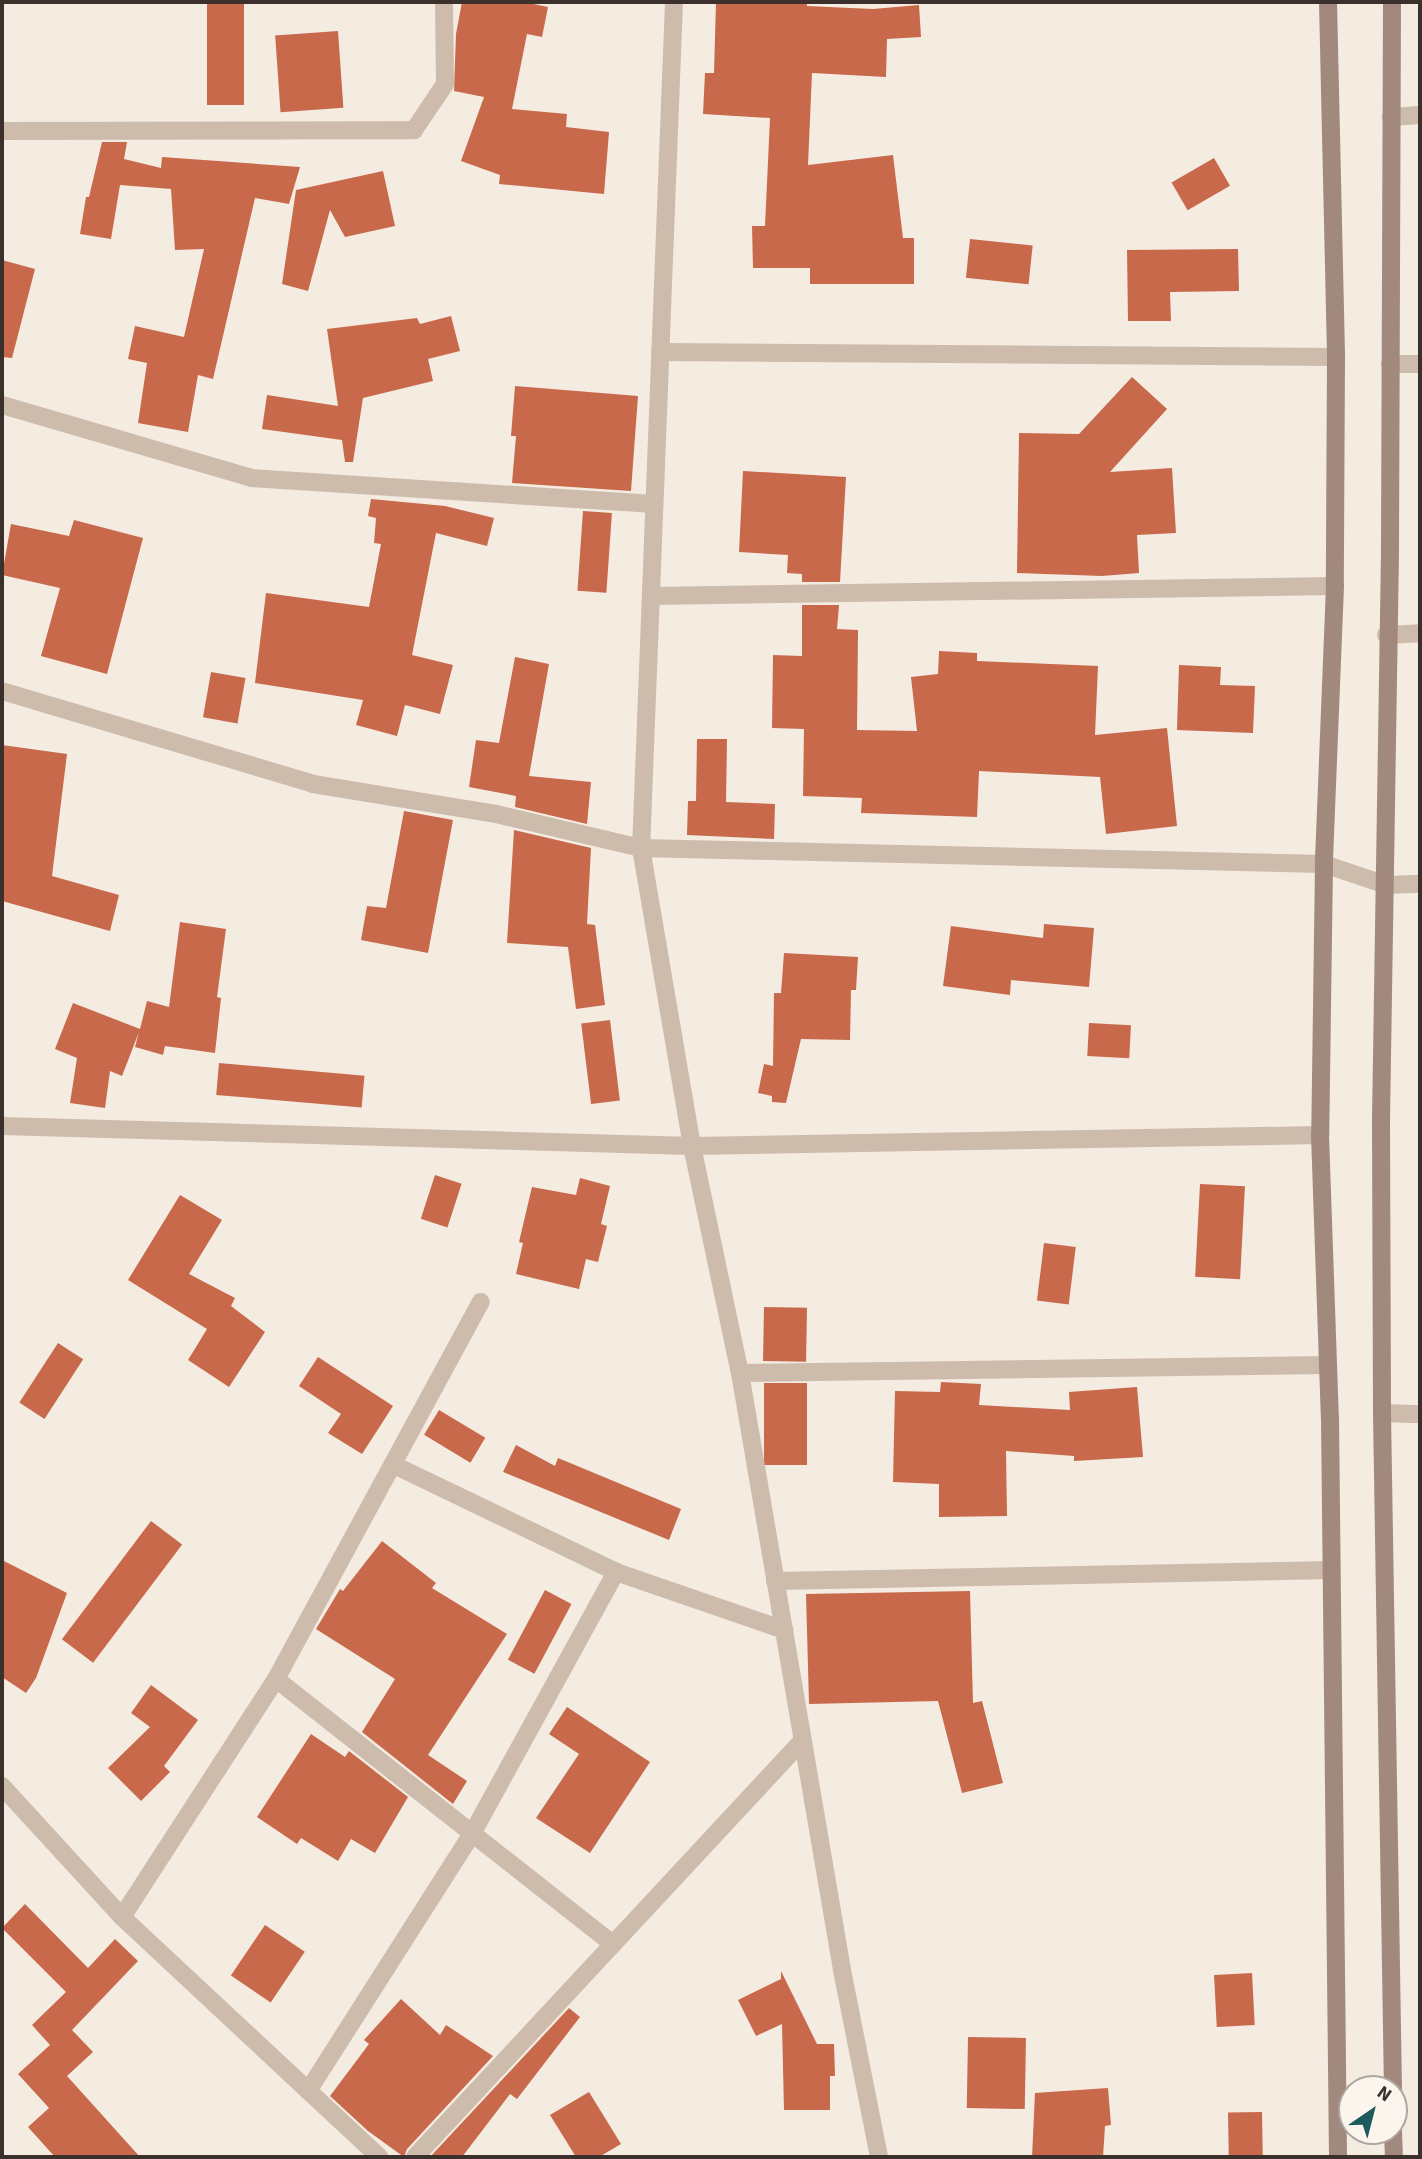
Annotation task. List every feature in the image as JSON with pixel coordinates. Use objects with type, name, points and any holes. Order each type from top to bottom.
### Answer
[{"type":"main road","points":[[1328,2],[1336,357],[1335,586],[1324,864],[1320,1135],[1328,1365],[1338,2157]]},
{"type":"main road","points":[[1392,2],[1386,885],[1382,997],[1382,1413],[1393,2075]]},
{"type":"street","points":[[2,131],[414,130],[445,84],[444,2]]},
{"type":"street","points":[[674,2],[640,848],[692,1146],[740,1373],[842,1970],[879,2157]]},
{"type":"street","points":[[1391,117],[1420,115]]},
{"type":"street","points":[[660,352],[1336,357]]},
{"type":"street","points":[[1390,364],[1420,363]]},
{"type":"street","points":[[2,405],[251,478],[654,504]]},
{"type":"street","points":[[651,596],[1335,586]]},
{"type":"street","points":[[1386,635],[1420,633]]},
{"type":"street","points":[[2,691],[313,785],[496,814],[640,848],[1324,864],[1386,885],[1420,884]]},
{"type":"street","points":[[2,1126],[692,1146],[1320,1135]]},
{"type":"street","points":[[122,1917],[276,1679],[481,1303]]},
{"type":"street","points":[[740,1373],[1328,1365]]},
{"type":"street","points":[[1382,1413],[1420,1413]]},
{"type":"street","points":[[394,1465],[616,1572],[784,1630]]},
{"type":"street","points":[[775,1581],[1331,1570]]},
{"type":"street","points":[[308,2091],[473,1832],[616,1572]]},
{"type":"street","points":[[276,1679],[613,1944]]},
{"type":"street","points":[[415,2157],[802,1741]]},
{"type":"street","points":[[2,1786],[122,1917],[379,2157]]},
{"type":"building","points":[[207,2],[244,2],[244,105],[207,105]]},
{"type":"building","points":[[462,2],[524,2],[548,7],[542,37],[527,34],[512,109],[567,114],[566,127],[609,132],[604,194],[499,184],[500,175],[461,161],[484,97],[454,91],[456,34]]},
{"type":"building","points":[[716,2],[807,2],[807,6],[873,9],[919,5],[921,37],[887,39],[886,77],[812,73],[808,165],[893,155],[903,238],[914,238],[914,284],[810,284],[810,268],[753,268],[752,226],[765,226],[770,118],[703,114],[705,73],[714,73]]},
{"type":"building","points":[[338,31],[343,108],[281,112],[275,35]]},
{"type":"building","points":[[102,142],[127,142],[124,159],[161,168],[162,157],[300,167],[289,204],[255,198],[213,379],[198,375],[188,432],[138,423],[147,363],[128,359],[135,326],[184,337],[204,249],[175,250],[171,189],[120,185],[111,239],[80,234],[86,197],[89,197]]},
{"type":"building","points":[[1214,158],[1230,186],[1188,210],[1172,182]]},
{"type":"building","points":[[383,171],[395,226],[345,237],[330,210],[308,291],[282,284],[296,190]]},
{"type":"building","points":[[970,239],[1033,246],[1029,284],[966,278]]},
{"type":"building","points":[[1238,249],[1239,291],[1170,292],[1171,321],[1128,321],[1127,250]]},
{"type":"building","points":[[2,260],[35,269],[12,358],[2,357]]},
{"type":"building","points":[[451,316],[460,351],[428,359],[433,381],[363,398],[353,462],[345,462],[342,440],[262,429],[267,395],[338,406],[327,329],[417,318],[420,324]]},
{"type":"building","points":[[1132,377],[1167,409],[1110,472],[1172,468],[1176,533],[1137,535],[1139,573],[1102,576],[1017,573],[1019,433],[1079,434]]},
{"type":"building","points":[[515,386],[638,396],[631,491],[512,483],[516,436],[511,436]]},
{"type":"building","points":[[743,471],[846,477],[840,582],[802,582],[802,574],[787,573],[788,555],[739,552]]},
{"type":"building","points":[[371,499],[445,506],[494,518],[487,546],[436,533],[412,655],[453,665],[440,714],[405,705],[397,736],[356,725],[363,700],[255,683],[266,593],[369,607],[381,544],[374,543],[376,518],[368,516]]},
{"type":"building","points":[[583,511],[612,513],[606,593],[577,591]]},
{"type":"building","points":[[74,520],[143,538],[107,674],[41,656],[60,588],[2,575],[11,524],[69,536]]},
{"type":"building","points":[[802,605],[839,605],[837,629],[858,630],[857,730],[917,731],[911,677],[938,674],[939,651],[977,653],[977,661],[1098,666],[1095,735],[1167,728],[1177,826],[1106,834],[1100,777],[979,771],[977,817],[861,813],[862,798],[803,796],[804,729],[772,728],[773,655],[802,656]]},
{"type":"building","points":[[515,657],[549,664],[529,776],[591,782],[587,824],[515,807],[516,796],[469,787],[476,740],[499,743]]},
{"type":"building","points":[[1179,665],[1221,667],[1220,685],[1255,686],[1253,733],[1177,730]]},
{"type":"building","points":[[211,672],[245,678],[237,723],[203,717]]},
{"type":"building","points":[[697,739],[727,739],[726,802],[775,804],[774,839],[687,835],[688,801],[696,801]]},
{"type":"building","points":[[2,745],[67,754],[52,876],[119,895],[110,931],[2,901]]},
{"type":"building","points":[[404,811],[453,820],[428,953],[361,940],[367,906],[386,908]]},
{"type":"building","points":[[514,830],[591,848],[587,924],[595,925],[605,1005],[576,1009],[568,947],[507,943]]},
{"type":"building","points":[[180,922],[226,929],[217,997],[221,998],[215,1053],[165,1046],[163,1055],[135,1047],[139,1032],[122,1076],[110,1071],[105,1108],[70,1103],[77,1058],[55,1049],[73,1003],[140,1029],[147,1001],[169,1007]]},
{"type":"building","points":[[1044,924],[1094,928],[1089,987],[1011,980],[1010,995],[943,986],[951,926],[1043,938]]},
{"type":"building","points":[[784,953],[858,957],[856,990],[851,990],[850,1040],[801,1039],[786,1103],[772,1102],[772,1096],[758,1093],[764,1064],[773,1066],[774,993],[781,993]]},
{"type":"building","points":[[610,1020],[620,1100],[591,1104],[581,1024]]},
{"type":"building","points":[[1089,1023],[1131,1025],[1129,1058],[1087,1056]]},
{"type":"building","points":[[219,1063],[364,1076],[362,1108],[216,1095]]},
{"type":"building","points":[[435,1175],[462,1184],[447,1227],[421,1219]]},
{"type":"building","points":[[580,1178],[610,1186],[601,1224],[607,1226],[598,1262],[586,1259],[579,1289],[516,1274],[523,1243],[519,1242],[532,1187],[576,1195]]},
{"type":"building","points":[[1200,1184],[1245,1186],[1240,1279],[1195,1277]]},
{"type":"building","points":[[180,1195],[222,1220],[189,1274],[235,1298],[231,1306],[265,1332],[229,1387],[188,1360],[207,1329],[128,1280]]},
{"type":"building","points":[[1044,1243],[1076,1247],[1069,1304],[1037,1301]]},
{"type":"building","points":[[764,1307],[807,1308],[806,1362],[763,1361]]},
{"type":"building","points":[[58,1343],[83,1359],[44,1419],[19,1403]]},
{"type":"building","points":[[318,1357],[393,1406],[362,1454],[328,1433],[341,1414],[299,1386]]},
{"type":"building","points":[[941,1382],[981,1384],[979,1405],[1070,1410],[1069,1392],[1137,1387],[1143,1457],[1074,1461],[1074,1456],[1006,1451],[1007,1516],[939,1517],[939,1484],[893,1482],[895,1391],[940,1392]]},
{"type":"building","points":[[764,1383],[807,1383],[807,1465],[764,1465]]},
{"type":"building","points":[[439,1410],[485,1438],[470,1463],[424,1435]]},
{"type":"building","points":[[516,1445],[555,1466],[558,1458],[681,1509],[669,1540],[503,1472]]},
{"type":"building","points":[[151,1521],[182,1544],[93,1663],[62,1639]]},
{"type":"building","points":[[382,1541],[436,1583],[432,1588],[507,1634],[428,1755],[467,1781],[453,1804],[362,1732],[395,1679],[316,1629],[340,1589],[343,1591]]},
{"type":"building","points":[[2,1560],[67,1593],[36,1678],[26,1693],[2,1677]]},
{"type":"building","points":[[545,1590],[571,1604],[534,1674],[508,1660]]},
{"type":"building","points":[[970,1591],[973,1703],[982,1701],[1003,1783],[962,1793],[938,1701],[809,1704],[806,1594]]},
{"type":"building","points":[[151,1685],[198,1720],[164,1766],[170,1772],[141,1801],[108,1768],[150,1727],[131,1713]]},
{"type":"building","points":[[567,1707],[650,1762],[590,1853],[536,1818],[579,1754],[549,1734]]},
{"type":"building","points":[[311,1734],[345,1757],[349,1751],[408,1797],[375,1853],[351,1839],[338,1861],[301,1838],[297,1844],[257,1817]]},
{"type":"building","points":[[25,1904],[88,1968],[115,1939],[138,1961],[72,2030],[93,2052],[67,2076],[140,2157],[55,2157],[28,2127],[49,2108],[18,2074],[50,2045],[32,2025],[66,1992],[2,1928]]},
{"type":"building","points":[[265,1925],[305,1952],[271,2002],[231,1976]]},
{"type":"building","points":[[781,1971],[817,2044],[834,2044],[835,2076],[830,2076],[830,2110],[784,2110],[782,2024],[756,2036],[738,2000],[781,1979]]},
{"type":"building","points":[[1252,1973],[1255,2025],[1217,2027],[1214,1975]]},
{"type":"building","points":[[401,1999],[440,2035],[446,2025],[493,2056],[407,2149],[404,2157],[368,2131],[330,2096],[369,2044],[364,2040]]},
{"type":"building","points":[[569,2008],[580,2017],[517,2099],[510,2094],[462,2157],[430,2157]]},
{"type":"building","points":[[968,2037],[1026,2038],[1025,2109],[967,2108]]},
{"type":"building","points":[[1108,2088],[1111,2125],[1105,2126],[1103,2157],[1032,2157],[1035,2093]]},
{"type":"building","points":[[589,2092],[621,2144],[599,2157],[576,2157],[550,2115]]},
{"type":"building","points":[[1262,2112],[1263,2157],[1229,2157],[1228,2113]]}]
